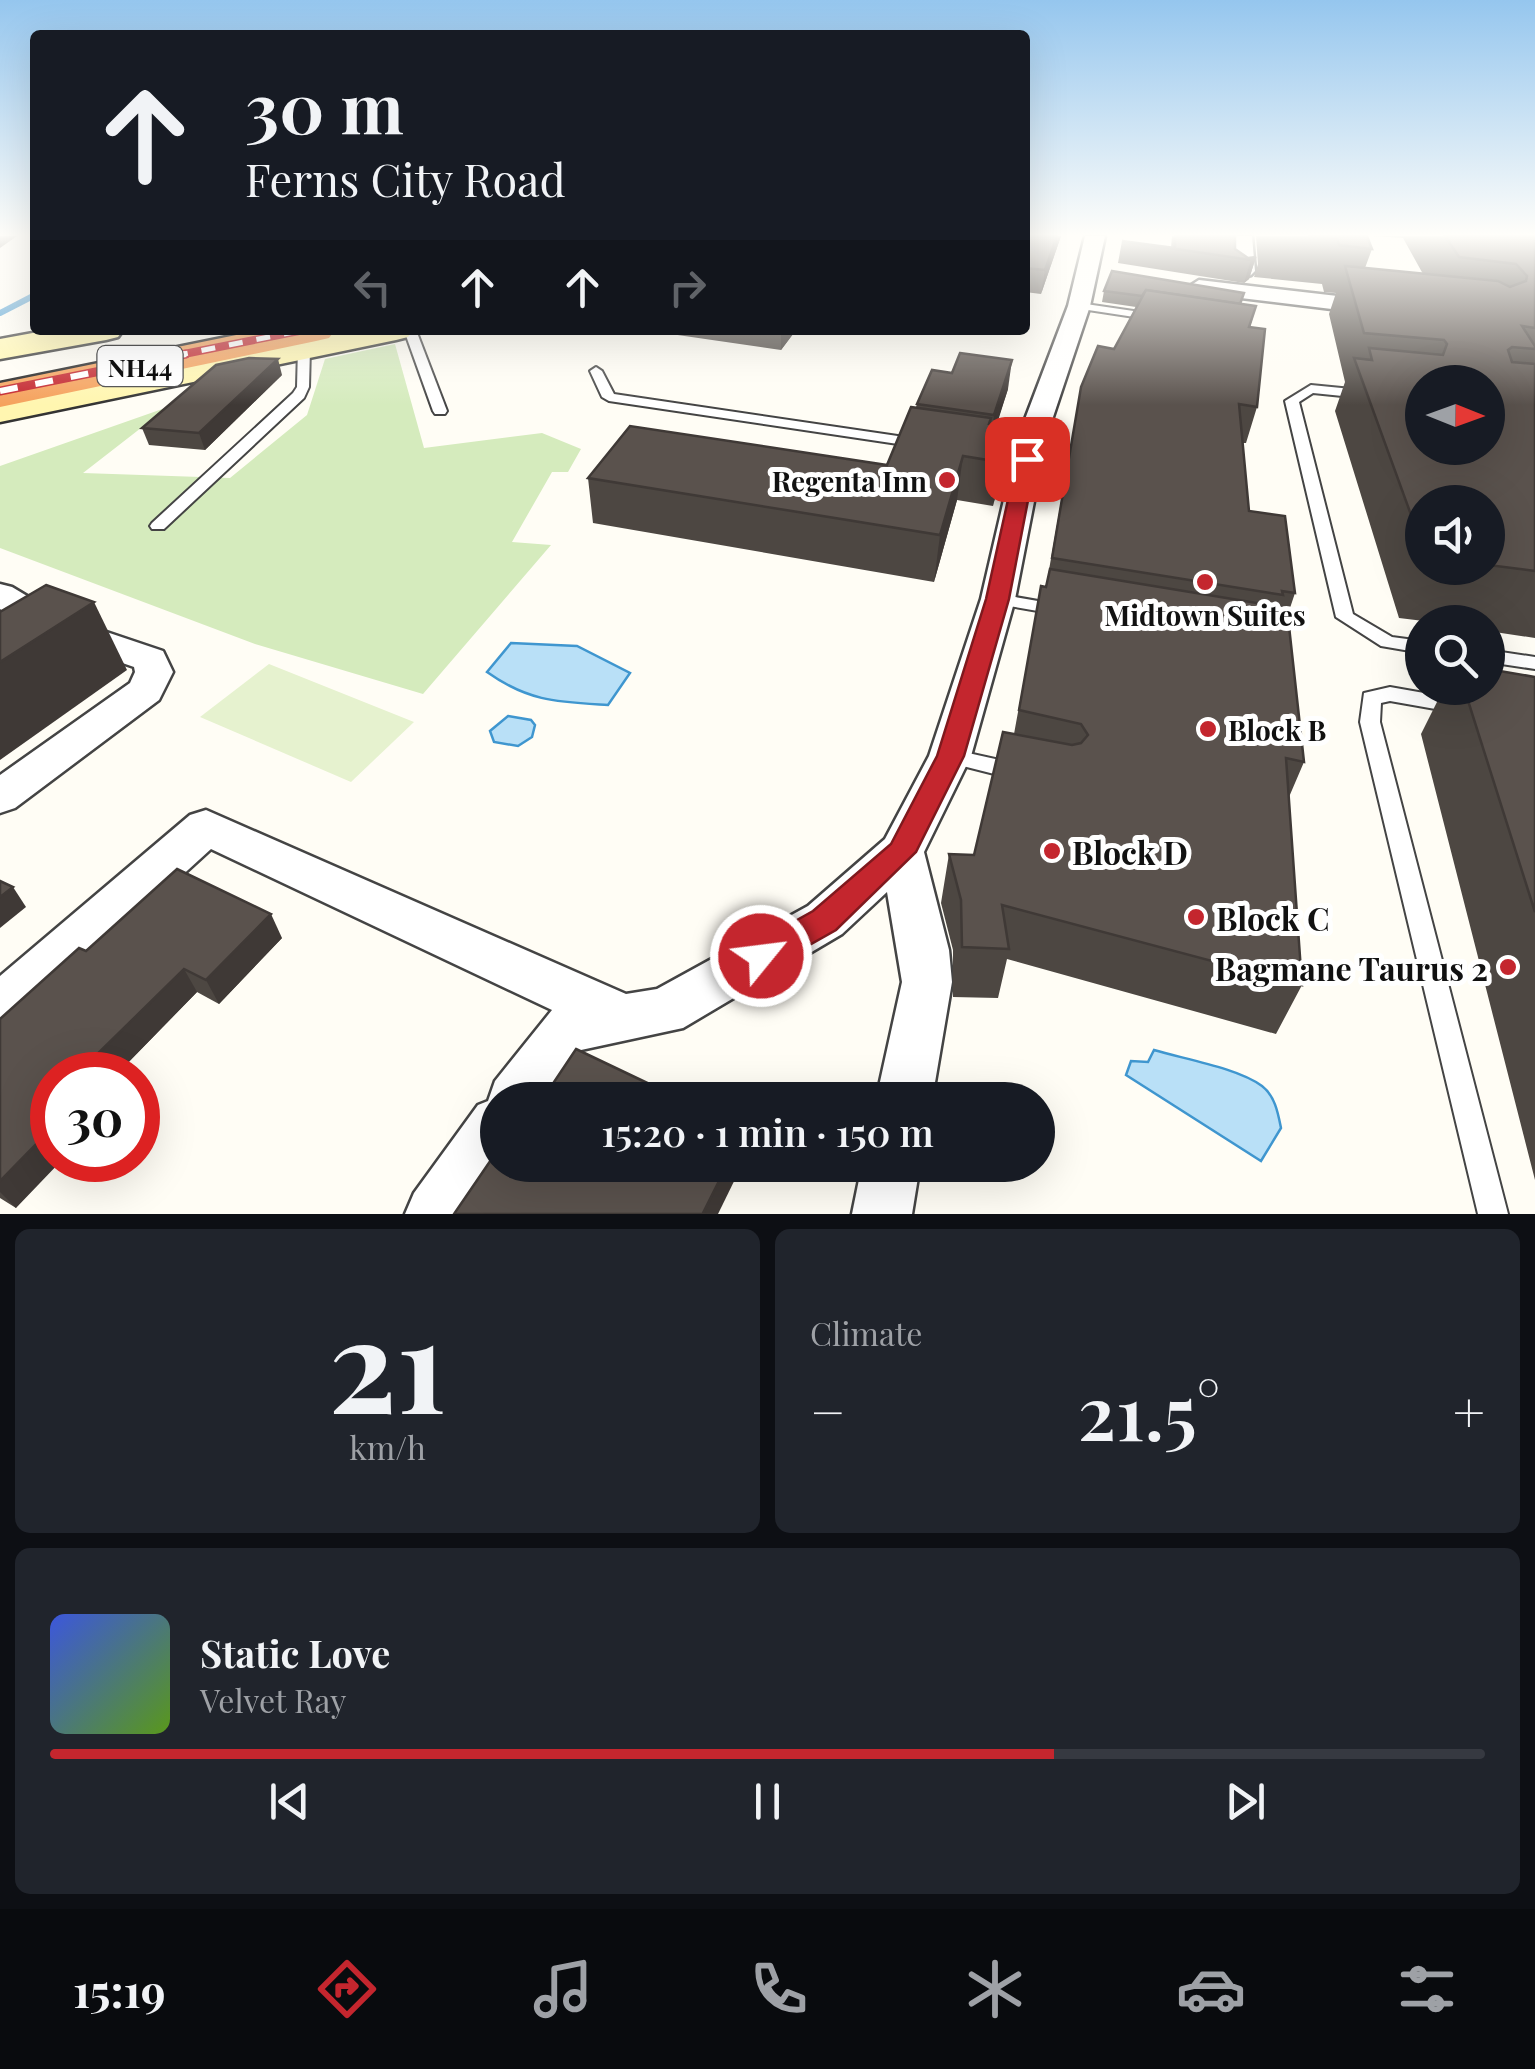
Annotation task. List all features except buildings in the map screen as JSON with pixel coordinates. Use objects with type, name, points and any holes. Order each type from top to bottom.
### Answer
[{"type":"highway","name":"NH44","points":[[0,370],[172,335]]},
{"type":"highway","name":"NH44","points":[[0,394],[310,339]]},
{"type":"street","points":[[528,1082],[565,1028],[665,1011],[824,920],[901,852],[950,756],[998,599],[1020,458],[1084,293]]},
{"type":"street","points":[[1252,293],[1401,310]]},
{"type":"street","points":[[0,349],[78,335]]},
{"type":"street","points":[[0,410],[310,339],[348,335]]},
{"type":"street","points":[[0,594],[46,640],[150,660],[154,672],[145,691],[0,797]]},
{"type":"street","points":[[0,1008],[206,827],[623,1018]]},
{"type":"street","points":[[901,852],[924,950],[927,982],[908,1082]]},
{"type":"street","points":[[435,1214],[480,1150]]},
{"type":"street","points":[[882,1214],[888,1182]]},
{"type":"lane","points":[[1079,306],[1173,320]]},
{"type":"lane","points":[[412,335],[440,411]]},
{"type":"lane","points":[[158,526],[299,396],[304,388],[310,339]]},
{"type":"lane","points":[[596,372],[610,397],[940,446]]},
{"type":"lane","points":[[1385,396],[1311,389],[1292,402],[1345,617],[1387,642],[1405,645]]},
{"type":"lane","points":[[998,599],[1074,612]]},
{"type":"lane","points":[[1505,659],[1535,664]]},
{"type":"lane","points":[[1484,712],[1390,694],[1371,698],[1370,722],[1493,1214]]},
{"type":"lane","points":[[950,756],[1044,778]]},
{"type":"green space","points":[[395,344],[424,448],[542,433],[581,449],[568,472],[552,472],[512,542],[551,545],[423,694],[255,644],[0,548],[0,466],[168,407],[83,473],[230,478],[307,415],[325,359]]},
{"type":"green space","points":[[269,664],[414,722],[351,782],[200,717]]},
{"type":"water","points":[[511,643],[577,646],[630,673],[608,705],[545,699],[487,672]]},
{"type":"water","points":[[508,716],[531,720],[535,725],[532,737],[518,746],[494,742],[490,731]]},
{"type":"water","points":[[1154,1050],[1239,1074],[1266,1090],[1281,1128],[1261,1161],[1126,1075],[1131,1061],[1148,1062]]},
{"type":"waterway","points":[[0,313],[30,298]]},
{"type":"railway","points":[[174,356],[279,335]]},
{"type":"railway","points":[[0,391],[186,354]]},
{"type":"place","name":"Regenta Inn","points":[[947,480]]},
{"type":"place","name":"Midtown Suites","points":[[1205,582]]},
{"type":"place","name":"Block B","points":[[1208,729]]},
{"type":"place","name":"Block D","points":[[1052,851]]},
{"type":"place","name":"Block C","points":[[1196,917]]},
{"type":"place","name":"Bagmane Taurus 2","points":[[1508,967]]},
{"type":"route","points":[[761,956],[824,920],[901,852],[950,756],[998,599],[1027,459]]}]
